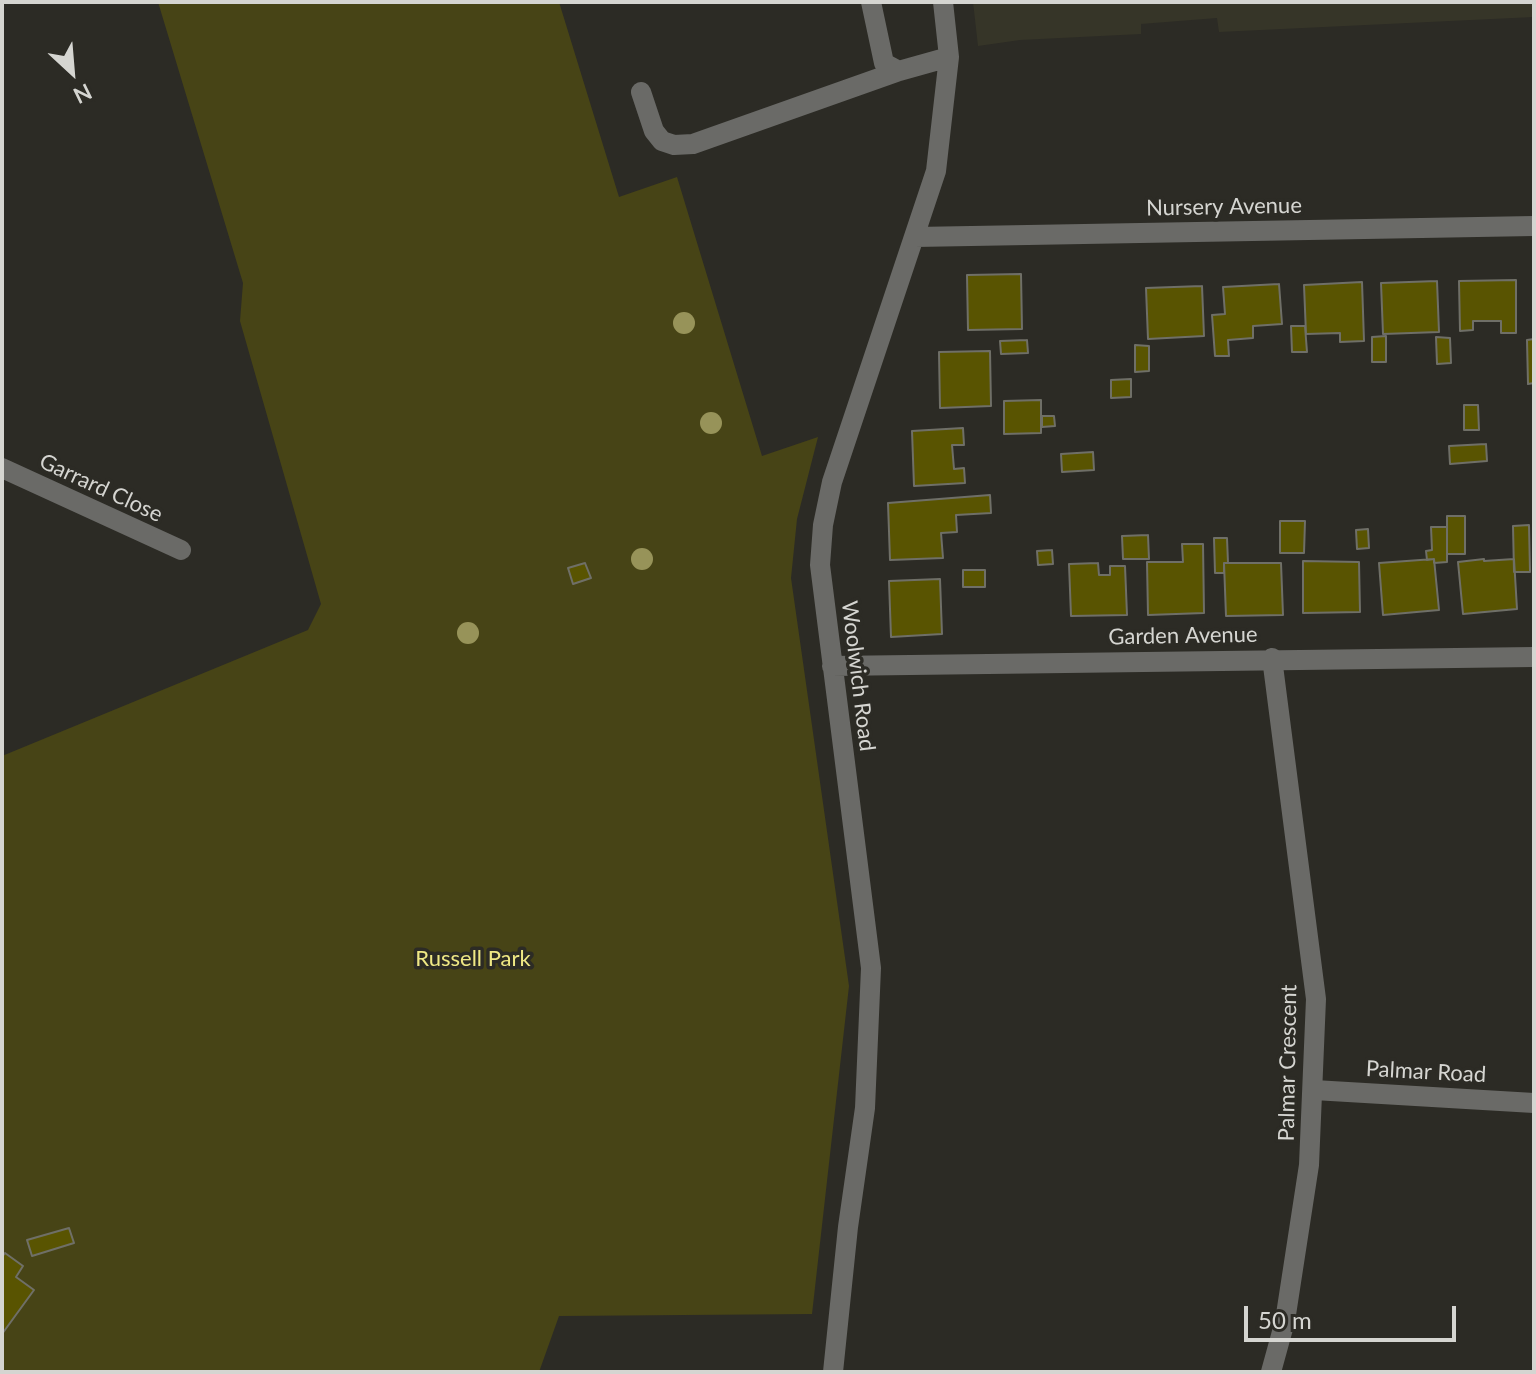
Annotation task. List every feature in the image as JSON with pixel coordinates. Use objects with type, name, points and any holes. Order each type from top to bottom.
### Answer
[{"type":"street","points":[[871,2],[884,63],[899,71]]},
{"type":"street","name":"Woolwich Road","points":[[833,1372],[848,1227],[865,1108],[871,968],[820,565],[823,525],[832,482],[936,171],[949,57],[943,2]]},
{"type":"street","points":[[641,92],[654,131],[662,141],[674,145],[693,144],[899,71],[949,57]]},
{"type":"street","name":"Nursery Avenue","points":[[915,237],[1534,226]]},
{"type":"street","name":"Garrard Close","points":[[2,468],[181,550]]},
{"type":"street","name":"Garden Avenue","points":[[832,666],[1534,657]]},
{"type":"street","name":"Palmar Crescent","points":[[1271,1372],[1285,1321],[1309,1165],[1316,999],[1272,658]]},
{"type":"street","name":"Palmar Road","points":[[1314,1090],[1534,1103]]},
{"type":"shaded area","points":[[973,2],[1534,2],[1534,17],[1219,32],[1217,18],[1141,24],[1141,34],[1020,40],[978,46]]},
{"type":"green space","name":"Russell Park","points":[[158,2],[559,2],[619,197],[677,177],[762,456],[818,437],[797,519],[791,578],[849,986],[812,1314],[559,1316],[539,1372],[2,1372],[2,756],[308,630],[321,604],[240,321],[243,283]]},
{"type":"building","points":[[1021,274],[1022,329],[968,330],[967,275]]},
{"type":"building","points":[[1516,280],[1516,333],[1501,333],[1501,321],[1473,321],[1473,330],[1460,331],[1459,281]]},
{"type":"building","points":[[1437,281],[1439,332],[1383,334],[1381,283]]},
{"type":"building","points":[[1362,282],[1364,341],[1340,342],[1340,333],[1306,334],[1304,285]]},
{"type":"building","points":[[1279,284],[1282,324],[1253,326],[1253,338],[1228,340],[1229,356],[1215,356],[1212,315],[1225,314],[1223,287]]},
{"type":"building","points":[[1202,286],[1204,336],[1148,339],[1146,288]]},
{"type":"building","points":[[1291,326],[1305,326],[1307,352],[1292,352]]},
{"type":"building","points":[[1386,336],[1386,362],[1372,362],[1372,337]]},
{"type":"building","points":[[1436,337],[1450,338],[1451,363],[1437,364]]},
{"type":"building","points":[[1534,339],[1534,383],[1528,384],[1527,340]]},
{"type":"building","points":[[1027,340],[1028,353],[1001,354],[1000,341]]},
{"type":"building","points":[[1135,345],[1149,346],[1149,371],[1135,372]]},
{"type":"building","points":[[990,351],[991,406],[940,408],[939,352]]},
{"type":"building","points":[[1131,379],[1131,397],[1111,398],[1111,380]]},
{"type":"building","points":[[1041,400],[1041,433],[1004,434],[1004,401]]},
{"type":"building","points":[[1464,405],[1478,405],[1479,430],[1464,430]]},
{"type":"building","points":[[1042,416],[1054,416],[1055,426],[1042,427]]},
{"type":"building","points":[[963,428],[964,445],[952,445],[954,469],[964,468],[965,483],[914,486],[912,431]]},
{"type":"building","points":[[1486,444],[1487,461],[1450,464],[1449,446]]},
{"type":"building","points":[[1093,452],[1094,470],[1062,472],[1061,454]]},
{"type":"building","points":[[990,495],[991,513],[956,515],[957,532],[941,533],[943,558],[890,560],[888,503]]},
{"type":"building","points":[[1447,516],[1465,516],[1465,554],[1447,554]]},
{"type":"building","points":[[1280,521],[1305,521],[1304,553],[1280,553]]},
{"type":"building","points":[[1529,525],[1530,572],[1514,572],[1513,526]]},
{"type":"building","points":[[1431,527],[1447,527],[1447,562],[1427,560],[1426,551],[1432,550]]},
{"type":"building","points":[[1368,529],[1369,548],[1357,549],[1356,530]]},
{"type":"building","points":[[1148,535],[1149,559],[1123,559],[1122,536]]},
{"type":"building","points":[[1214,538],[1227,538],[1228,563],[1224,563],[1224,573],[1215,573]]},
{"type":"building","points":[[1182,544],[1203,544],[1204,613],[1148,615],[1147,562],[1183,562]]},
{"type":"building","points":[[1052,550],[1053,564],[1038,565],[1037,551]]},
{"type":"building","points":[[1434,559],[1439,610],[1383,615],[1379,563]]},
{"type":"building","points":[[1514,559],[1517,609],[1463,614],[1458,562]]},
{"type":"building","points":[[1303,561],[1359,562],[1360,612],[1303,613]]},
{"type":"building","points":[[585,563],[591,578],[573,584],[568,568]]},
{"type":"building","points":[[1098,563],[1099,575],[1110,575],[1110,566],[1125,566],[1127,615],[1071,616],[1069,564]]},
{"type":"building","points":[[1224,563],[1281,563],[1283,615],[1226,616]]},
{"type":"building","points":[[963,570],[985,570],[985,587],[963,587]]},
{"type":"building","points":[[940,579],[942,634],[891,637],[889,581]]},
{"type":"building","points":[[69,1228],[74,1243],[32,1256],[27,1240]]},
{"type":"building","points":[[5,1253],[23,1266],[16,1277],[34,1290],[2,1334],[2,1257]]}]
